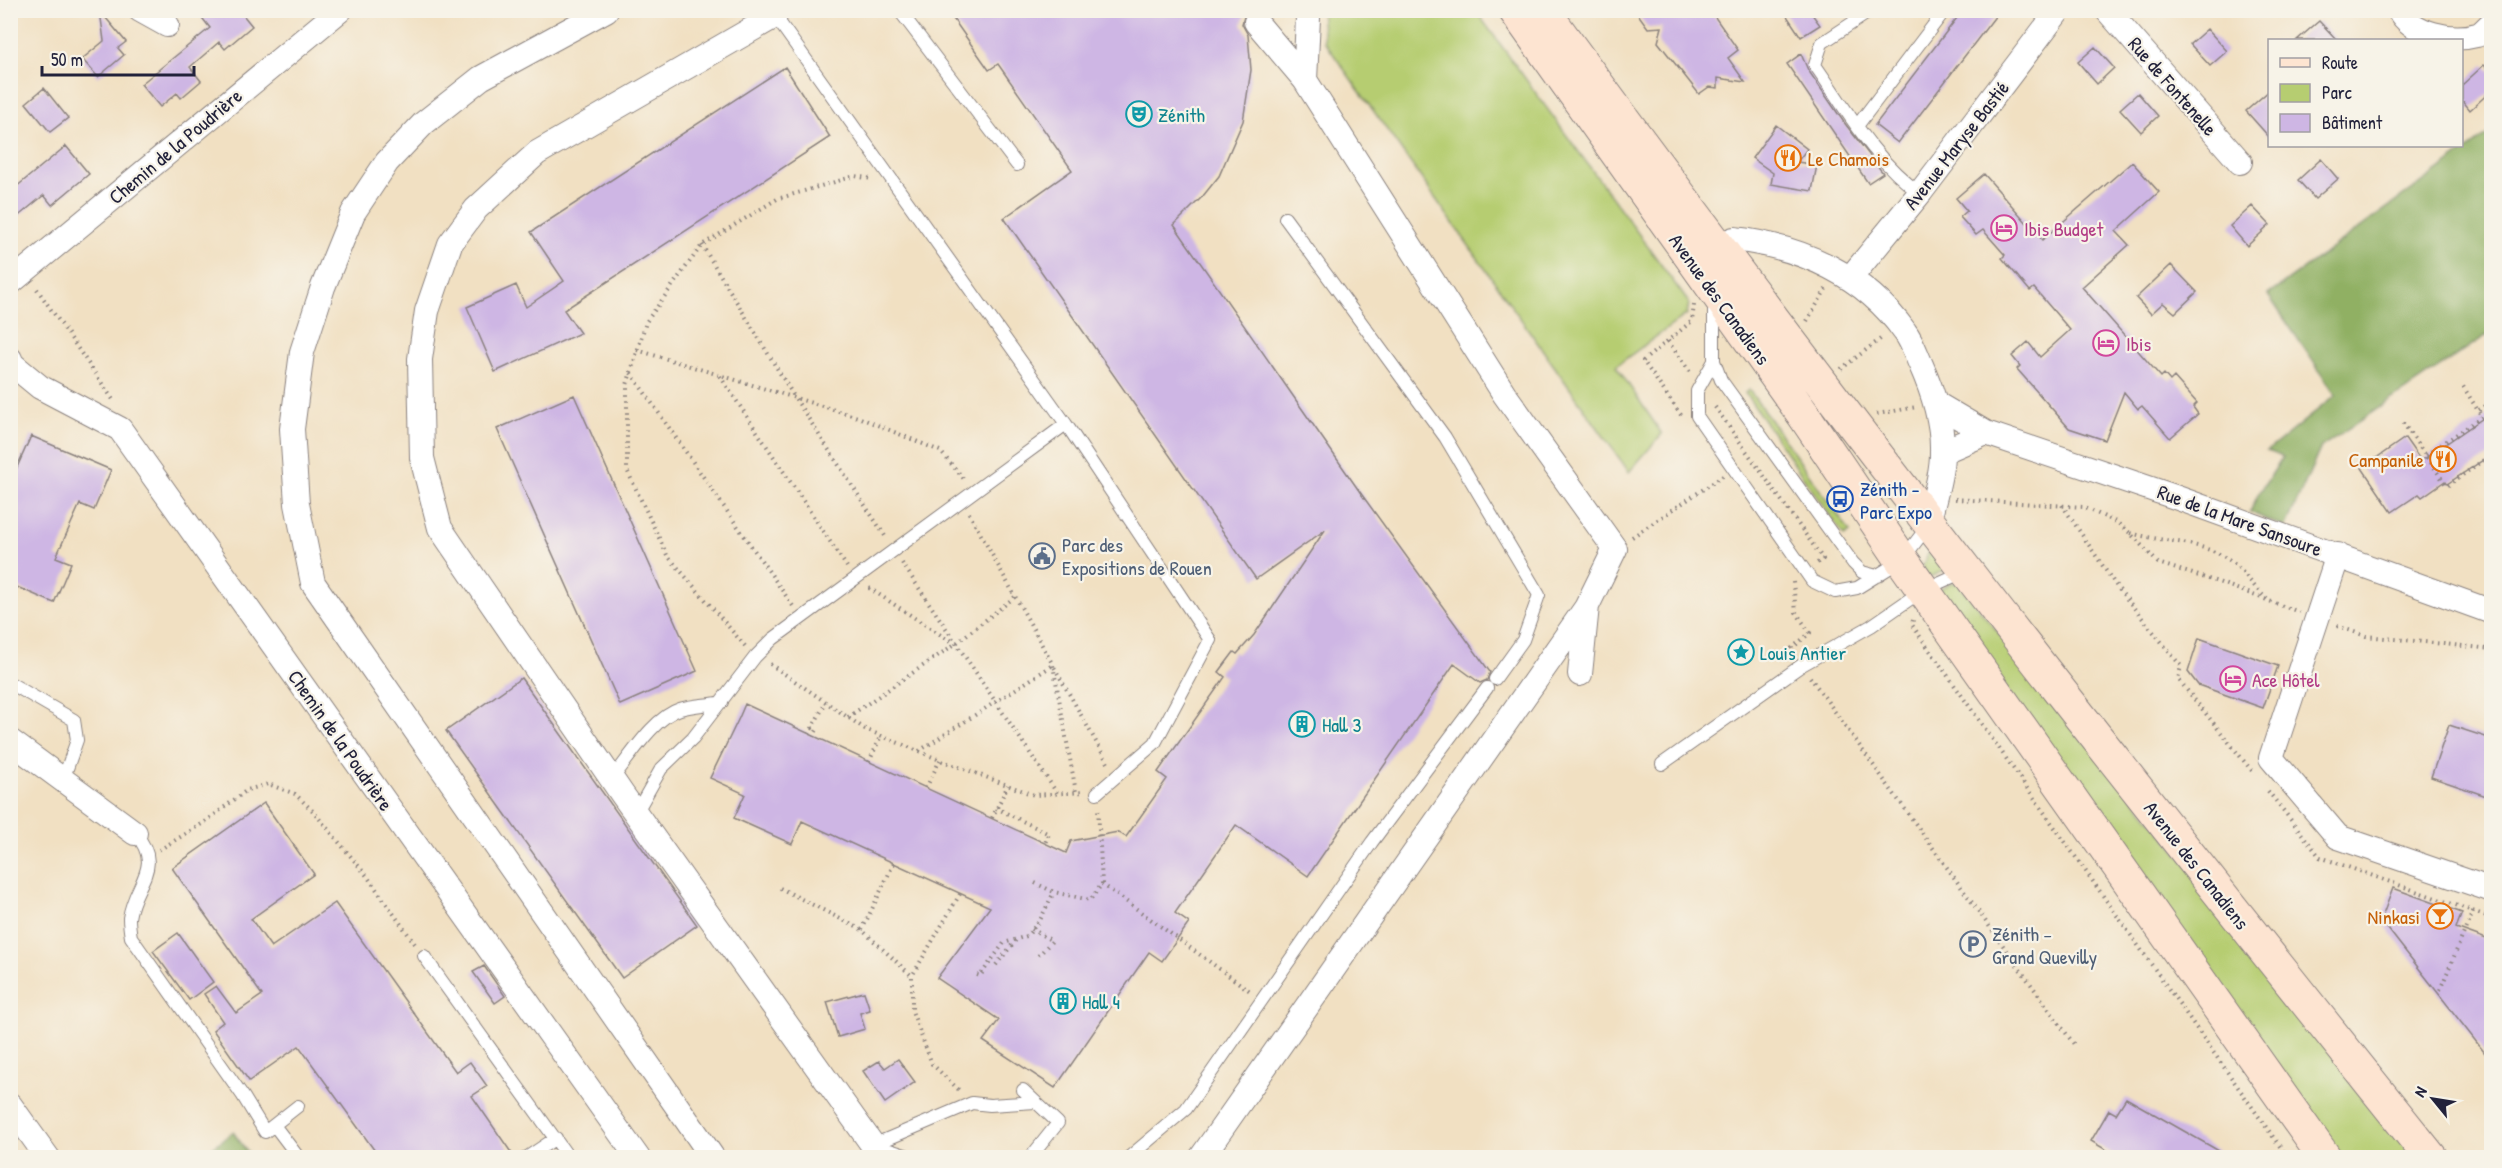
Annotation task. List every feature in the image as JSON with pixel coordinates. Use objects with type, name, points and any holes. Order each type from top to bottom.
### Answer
[{"type":"main road","name":"Avenue des Canadiens","points":[[1515,10],[1803,414],[1890,568],[2325,1158]]},
{"type":"main road","name":"Avenue des Canadiens","points":[[1548,13],[1707,277],[1936,511],[1964,571],[2431,1158]]},
{"type":"street","points":[[140,10],[167,25]]},
{"type":"street","name":"Chemin de la Poudrière","points":[[17,277],[340,10]]},
{"type":"street","points":[[606,10],[481,78],[441,110],[387,162],[353,213],[323,287],[302,352],[292,429],[297,504],[313,584],[713,1158]]},
{"type":"street","points":[[1305,80],[1308,18],[1306,10]]},
{"type":"street","name":"Avenue Maryse Bastié","points":[[1844,274],[1920,193],[2059,10]]},
{"type":"street","name":"Rue de Fontenelle","points":[[2107,10],[2240,162]]},
{"type":"street","points":[[2399,10],[2405,21],[2441,37],[2478,35],[2492,23]]},
{"type":"street","points":[[775,16],[537,153],[476,209],[450,244],[427,311],[420,358],[422,458],[440,528],[612,779],[878,1151]]},
{"type":"street","points":[[1201,1158],[1587,606],[1615,549],[1505,395],[1305,80],[1256,22]]},
{"type":"street","points":[[1707,277],[1734,240],[1776,246],[1844,274],[1876,298],[1911,342],[1941,422],[1942,452],[1936,511]]},
{"type":"street","name":"Chemin de la Poudrière","points":[[10,359],[12,364],[40,387],[120,429],[638,1158]]},
{"type":"street","name":"Rue de la Mare Sansoure","points":[[1935,403],[1986,433],[2338,555],[2492,612]]},
{"type":"street","points":[[1942,452],[1986,433]]},
{"type":"street","points":[[2338,555],[2271,758],[2338,837],[2488,889]]},
{"type":"street","points":[[1580,674],[1587,606]]},
{"type":"street","points":[[10,741],[142,843]]},
{"type":"street","points":[[10,1105],[48,1158]]},
{"type":"lane","points":[[899,10],[1017,165]]},
{"type":"lane","points":[[1872,10],[1822,43],[1815,65],[1857,126],[1896,174],[1920,193]]},
{"type":"lane","points":[[1857,126],[1945,10]]},
{"type":"lane","points":[[775,16],[1066,424],[1210,640],[1155,743],[1097,793]]},
{"type":"lane","points":[[1128,1158],[1186,1109],[1372,842],[1523,640],[1539,595],[1444,437],[1285,218]]},
{"type":"lane","points":[[1707,277],[1714,361],[1726,387],[1853,563],[1862,572],[1890,568]]},
{"type":"lane","points":[[1714,361],[1697,391],[1697,417],[1805,571],[1818,585],[1835,592],[1857,588],[1890,568],[1936,511]]},
{"type":"lane","points":[[636,813],[661,769],[693,738],[755,657],[802,618],[1066,424]]},
{"type":"lane","points":[[1662,764],[1802,666],[1870,626],[1918,603],[1964,571]]},
{"type":"lane","points":[[10,683],[74,720],[77,740],[63,780]]},
{"type":"lane","points":[[612,779],[641,745],[657,721],[680,709],[722,702]]},
{"type":"lane","points":[[142,843],[149,863],[129,918],[131,938],[243,1096],[265,1132],[298,1106]]},
{"type":"lane","points":[[424,957],[569,1158]]},
{"type":"lane","points":[[1023,1090],[1058,1123],[1030,1158]]},
{"type":"lane","points":[[878,1151],[972,1103],[990,1105],[1035,1102]]},
{"type":"lane","points":[[274,1125],[299,1158]]},
{"type":"lane","points":[[526,1158],[555,1138]]},
{"type":"lane","points":[[878,1151],[914,1158]]},
{"type":"path","points":[[894,183],[855,176],[777,199],[702,245],[646,322],[627,385],[627,470],[667,555],[755,657],[772,665],[848,717],[881,736],[940,760],[1034,795],[1097,793],[1102,884],[1089,900],[1054,892],[1035,883]]},
{"type":"path","points":[[702,245],[795,398],[955,644],[995,699],[1058,794]]},
{"type":"path","points":[[1806,322],[1844,274]]},
{"type":"path","points":[[17,277],[113,397],[120,429]]},
{"type":"path","points":[[1683,418],[1643,361],[1692,321],[1707,277]]},
{"type":"path","points":[[1841,369],[1899,325]]},
{"type":"path","points":[[638,350],[858,417],[940,451],[974,491]]},
{"type":"path","points":[[631,372],[802,618]]},
{"type":"path","points":[[719,375],[855,579],[955,644]]},
{"type":"path","points":[[2426,455],[2482,417],[2461,383]]},
{"type":"path","points":[[2479,410],[2492,402]]},
{"type":"path","points":[[1872,415],[1935,403]]},
{"type":"path","points":[[1715,407],[1823,559],[1793,579],[1796,612],[1810,633],[1792,648],[1802,666],[2076,1047]]},
{"type":"path","points":[[2403,423],[2447,486],[2492,454]]},
{"type":"path","points":[[1716,466],[1729,485]]},
{"type":"path","points":[[1615,549],[1722,476]]},
{"type":"path","points":[[961,501],[1116,777]]},
{"type":"path","points":[[1936,511],[1975,502],[2083,507],[2116,522],[2130,533],[2158,564],[2366,636],[2492,649]]},
{"type":"path","points":[[2130,533],[2212,550],[2234,563],[2251,585],[2270,601]]},
{"type":"path","points":[[848,717],[955,644],[1016,596]]},
{"type":"path","points":[[1918,603],[1912,625],[2288,1158]]},
{"type":"path","points":[[918,751],[995,699],[1053,665]]},
{"type":"path","points":[[1053,665],[1077,792]]},
{"type":"path","points":[[811,735],[817,730],[812,728],[826,702]]},
{"type":"path","points":[[869,762],[881,736]]},
{"type":"path","points":[[926,788],[940,760]]},
{"type":"path","points":[[142,843],[165,848],[248,790],[268,784],[295,794],[313,811],[367,876],[424,957]]},
{"type":"path","points":[[992,818],[1008,785]]},
{"type":"path","points":[[996,808],[1049,834],[1045,843]]},
{"type":"path","points":[[862,930],[894,863]]},
{"type":"path","points":[[1102,884],[1262,999]]},
{"type":"path","points":[[780,888],[862,930],[912,976]]},
{"type":"path","points":[[2440,990],[2488,889]]},
{"type":"path","points":[[977,975],[980,976],[1004,943],[1027,936],[1040,920],[1054,892]]},
{"type":"path","points":[[960,894],[912,976],[912,1011],[932,1064],[972,1103]]},
{"type":"path","points":[[1032,929],[1052,941],[1038,956]]},
{"type":"path","points":[[1006,936],[1011,941]]},
{"type":"path","points":[[998,964],[1018,937]]},
{"type":"path","points":[[1037,949],[1042,952]]},
{"type":"green space","points":[[1321,11],[1476,11],[1689,303],[1687,314],[1616,366],[1662,434],[1629,472],[1324,41]]},
{"type":"green space","points":[[2491,132],[2491,332],[2321,447],[2285,528],[2250,512],[2258,495],[2283,457],[2267,451],[2336,395],[2268,295]]},
{"type":"green space","points":[[1749,390],[1850,532],[1844,536],[1745,393]]},
{"type":"green space","points":[[1935,540],[1958,564],[1928,578],[1922,566]]},
{"type":"green space","points":[[1951,583],[1958,583],[2426,1157],[2336,1157],[1936,590]]},
{"type":"green space","points":[[233,1132],[251,1157],[200,1157]]},
{"type":"building","points":[[196,10],[239,10],[252,26],[225,49],[219,42],[190,67],[201,81],[181,98],[177,93],[160,107],[141,84],[210,28]]},
{"type":"building","points":[[947,10],[1246,10],[1242,24],[1248,35],[1251,70],[1243,121],[1219,176],[1174,225],[1362,495],[1490,672],[1487,680],[1480,683],[1454,664],[1308,876],[1236,825],[1175,913],[1189,923],[1162,961],[1149,952],[1055,1088],[983,1041],[999,1020],[937,978],[990,907],[802,821],[792,844],[734,818],[745,794],[710,778],[745,704],[1066,853],[1071,841],[1118,832],[1126,837],[1167,779],[1158,772],[1225,677],[1219,672],[1234,652],[1237,654],[1254,635],[1325,530],[1256,579],[1004,218],[1072,170],[998,64],[989,70]]},
{"type":"building","points":[[1635,10],[1710,10],[1738,50],[1728,58],[1745,82],[1718,78],[1718,88],[1709,87],[1699,94],[1658,42],[1662,27],[1648,28]]},
{"type":"building","points":[[1783,10],[1809,10],[1820,25],[1801,37]]},
{"type":"building","points":[[1963,10],[2000,10],[1898,143],[1875,125]]},
{"type":"building","points":[[100,11],[126,42],[118,48],[124,55],[98,77],[82,59],[104,41]]},
{"type":"building","points":[[2319,21],[2336,39],[2298,39]]},
{"type":"building","points":[[2207,29],[2227,51],[2210,66],[2190,44]]},
{"type":"building","points":[[2095,47],[2114,68],[2097,84],[2078,62]]},
{"type":"building","points":[[1801,54],[1808,70],[1843,121],[1883,173],[1868,183],[1787,64]]},
{"type":"building","points":[[2484,65],[2492,73],[2492,90],[2470,110],[2463,101],[2463,84]]},
{"type":"building","points":[[785,67],[830,137],[564,310],[580,333],[495,372],[467,307],[516,285],[526,307],[564,281],[531,232]]},
{"type":"building","points":[[44,88],[68,118],[50,132],[26,103]]},
{"type":"building","points":[[2268,92],[2268,136],[2246,111]]},
{"type":"building","points":[[2138,93],[2158,116],[2141,132],[2120,109]]},
{"type":"building","name":"Le Chamois","points":[[1776,125],[1807,149],[1797,162],[1817,165],[1812,191],[1771,184],[1773,173],[1752,158]]},
{"type":"building","points":[[66,146],[89,174],[52,205],[44,195],[10,223],[10,192]]},
{"type":"building","points":[[2321,159],[2338,179],[2315,199],[2298,180]]},
{"type":"building","points":[[2132,162],[2159,192],[2116,231],[2129,245],[2082,287],[2161,377],[2164,374],[2170,381],[2174,377],[2197,403],[2193,407],[2198,414],[2170,438],[2142,406],[2138,409],[2124,392],[2105,440],[2069,428],[2017,369],[2020,366],[2012,356],[2028,342],[2040,357],[2070,330],[2034,288],[2030,291],[2002,258],[2005,255],[1983,230],[1976,235],[1960,217],[1967,211],[1956,198],[1984,174],[2042,240]]},
{"type":"building","points":[[2252,206],[2270,225],[2247,246],[2230,226]]},
{"type":"building","points":[[2171,265],[2197,292],[2175,313],[2163,303],[2151,314],[2136,298]]},
{"type":"building","points":[[574,395],[697,671],[620,705],[497,429]]},
{"type":"building","points":[[2492,412],[2492,454],[2447,484],[2445,481],[2422,497],[2419,494],[2392,512],[2362,468],[2405,438],[2421,461]]},
{"type":"building","points":[[31,436],[111,470],[94,510],[80,504],[56,557],[71,563],[54,603],[10,584],[10,483]]},
{"type":"building","name":"Ace Hôtel","points":[[2199,638],[2278,666],[2263,708],[2198,685],[2188,672]]},
{"type":"building","points":[[521,678],[697,925],[622,978],[446,731]]},
{"type":"building","points":[[2449,725],[2492,739],[2492,798],[2431,777]]},
{"type":"building","points":[[264,803],[314,874],[251,919],[271,947],[335,903],[456,1072],[470,1062],[487,1086],[472,1096],[515,1158],[380,1158],[299,1046],[249,1081],[213,1030],[223,1022],[204,994],[216,986],[236,1013],[262,995],[172,868]]},
{"type":"building","points":[[2393,888],[2462,913],[2456,928],[2492,941],[2492,1062],[2381,920]]},
{"type":"building","points":[[178,933],[213,982],[189,1000],[153,951]]},
{"type":"building","points":[[484,966],[505,996],[495,1003],[473,972]]},
{"type":"building","points":[[864,992],[870,1010],[860,1013],[865,1029],[838,1037],[827,1002]]},
{"type":"building","points":[[898,1059],[915,1082],[885,1103],[863,1071],[879,1061],[885,1068]]},
{"type":"building","points":[[2126,1098],[2231,1158],[2120,1158],[2091,1141],[2109,1110],[2116,1114]]},
{"type":"place","name":"Zénith","points":[[1139,114]]},
{"type":"place","name":"Le Chamois","points":[[1788,158]]},
{"type":"place","name":"Ibis Budget","points":[[2004,228]]},
{"type":"place","name":"Ibis","points":[[2106,343]]},
{"type":"place","name":"Campanile","points":[[2443,459]]},
{"type":"place","name":"Zénith - Parc Expo","points":[[1840,499]]},
{"type":"place","name":"Parc des Expositions de Rouen","points":[[1042,556]]},
{"type":"place","name":"Louis Antier","points":[[1741,652]]},
{"type":"place","name":"Ace Hôtel","points":[[2233,679]]},
{"type":"place","name":"Hall 3","points":[[1302,724]]},
{"type":"place","name":"Ninkasi","points":[[2440,916]]},
{"type":"place","name":"Zénith – Grand Quevilly","points":[[1973,944]]},
{"type":"place","name":"Hall 4","points":[[1063,1001]]}]
